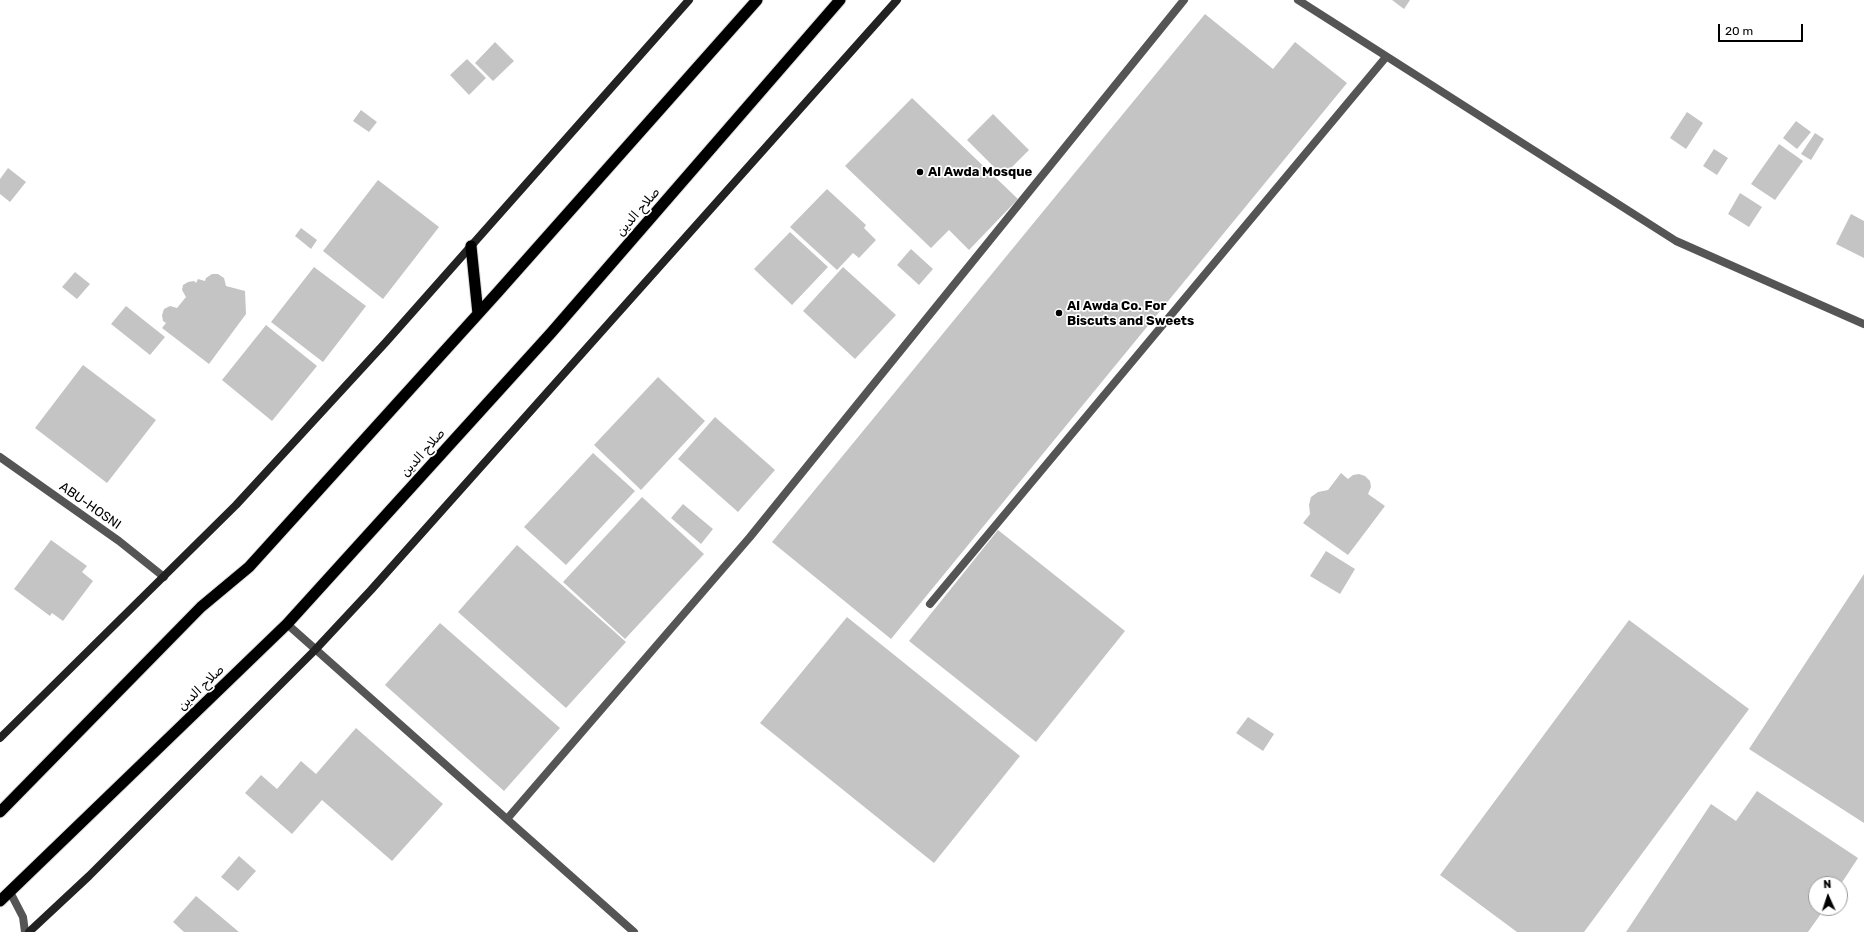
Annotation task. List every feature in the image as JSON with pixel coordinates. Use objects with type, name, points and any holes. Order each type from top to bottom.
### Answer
[{"type":"highway","points":[[0,812],[201,607],[249,567],[478,314],[757,0]]},
{"type":"highway","name":"صلاح الدين","points":[[0,901],[287,624],[551,333],[840,0]]},
{"type":"highway","points":[[471,246],[478,314]]},
{"type":"main road","points":[[0,738],[242,500],[386,342],[689,0]]},
{"type":"main road","points":[[29,932],[89,876],[315,650],[377,584],[898,0]]},
{"type":"street","points":[[507,819],[750,537],[1184,0]]},
{"type":"street","points":[[1298,0],[1676,241],[1864,324]]},
{"type":"street","points":[[930,604],[1386,57]]},
{"type":"street","name":"ABU-HOSNI","points":[[0,457],[119,541],[164,577]]},
{"type":"street","points":[[287,624],[634,932]]},
{"type":"street","points":[[10,892],[23,917],[25,932]]},
{"type":"building","points":[[1392,0],[1410,0],[1404,9]]},
{"type":"building","name":"Al Awda Co. For Biscuts and Sweets","points":[[1205,14],[1273,69],[1295,42],[1347,83],[891,639],[772,542]]},
{"type":"building","points":[[495,42],[514,61],[493,81],[475,63]]},
{"type":"building","points":[[467,59],[486,78],[469,95],[450,75]]},
{"type":"building","name":"Al Awda Mosque","points":[[912,98],[1018,199],[969,250],[949,230],[931,248],[845,166]]},
{"type":"building","points":[[361,110],[377,122],[369,132],[353,121]]},
{"type":"building","points":[[1687,112],[1703,123],[1686,149],[1670,138]]},
{"type":"building","points":[[993,114],[1029,150],[1003,176],[967,140]]},
{"type":"building","points":[[1796,121],[1811,132],[1797,149],[1783,138]]},
{"type":"building","points":[[1815,133],[1824,139],[1811,160],[1801,154]]},
{"type":"building","points":[[1779,144],[1803,161],[1775,200],[1751,184]]},
{"type":"building","points":[[1714,149],[1728,158],[1717,175],[1703,166]]},
{"type":"building","points":[[8,168],[26,182],[10,202],[0,194],[0,179]]},
{"type":"building","points":[[378,180],[439,227],[383,299],[323,251]]},
{"type":"building","points":[[827,189],[866,225],[864,228],[876,240],[859,258],[853,253],[837,270],[790,227]]},
{"type":"building","points":[[1740,193],[1762,207],[1749,227],[1728,214]]},
{"type":"building","points":[[1851,214],[1864,221],[1864,258],[1836,244]]},
{"type":"building","points":[[301,228],[317,240],[311,249],[295,236]]},
{"type":"building","points":[[790,232],[828,267],[792,305],[754,269]]},
{"type":"building","points":[[911,249],[933,269],[919,285],[897,265]]},
{"type":"building","points":[[314,267],[366,306],[323,362],[271,322]]},
{"type":"building","points":[[843,267],[896,315],[855,359],[803,311]]},
{"type":"building","points":[[75,272],[90,284],[77,299],[62,287]]},
{"type":"building","points":[[212,274],[218,274],[224,278],[226,286],[245,291],[246,314],[209,364],[162,328],[166,323],[163,321],[162,315],[164,309],[170,306],[177,308],[186,297],[182,290],[183,285],[194,281],[196,283],[198,279],[205,281],[206,278]]},
{"type":"building","points":[[126,306],[165,337],[150,355],[111,324]]},
{"type":"building","points":[[266,325],[317,366],[272,421],[222,380]]},
{"type":"building","points":[[83,365],[156,420],[107,483],[35,428]]},
{"type":"building","points":[[658,377],[705,421],[641,490],[594,445]]},
{"type":"building","points":[[715,417],[775,470],[738,512],[678,459]]},
{"type":"building","points":[[593,453],[635,491],[566,565],[524,527]]},
{"type":"building","points":[[1341,473],[1348,479],[1353,475],[1359,474],[1365,476],[1370,481],[1371,487],[1368,494],[1385,506],[1348,555],[1303,523],[1310,514],[1309,505],[1311,497],[1318,492],[1328,490]]},
{"type":"building","points":[[642,497],[704,554],[625,639],[563,582]]},
{"type":"building","points":[[683,504],[713,529],[701,544],[671,518]]},
{"type":"building","points":[[998,530],[1125,631],[1036,742],[909,641]]},
{"type":"building","points":[[51,540],[87,566],[82,572],[93,581],[63,621],[52,613],[50,616],[14,589]]},
{"type":"building","points":[[517,545],[626,642],[566,708],[458,612]]},
{"type":"building","points":[[1326,551],[1355,569],[1340,594],[1310,576]]},
{"type":"building","points":[[1864,574],[1864,823],[1749,749]]},
{"type":"building","points":[[847,617],[1020,756],[934,863],[760,723]]},
{"type":"building","points":[[1629,620],[1749,709],[1584,932],[1517,932],[1440,875]]},
{"type":"building","points":[[440,623],[560,728],[504,791],[385,685]]},
{"type":"building","points":[[1248,717],[1274,734],[1263,751],[1236,733]]},
{"type":"building","points":[[356,728],[443,804],[392,861],[322,800],[292,834],[245,793],[261,775],[277,789],[301,761],[316,774]]},
{"type":"building","points":[[1757,791],[1858,858],[1846,876],[1808,876],[1808,916],[1819,916],[1808,932],[1626,932],[1711,804],[1736,821]]},
{"type":"building","points":[[239,856],[256,871],[238,891],[221,877]]},
{"type":"building","points":[[196,896],[239,932],[184,932],[173,922]]},
{"type":"place","name":"Al Awda Mosque","points":[[920,172]]},
{"type":"place","name":"Al Awda Co. For Biscuts and Sweets","points":[[1059,313]]}]
